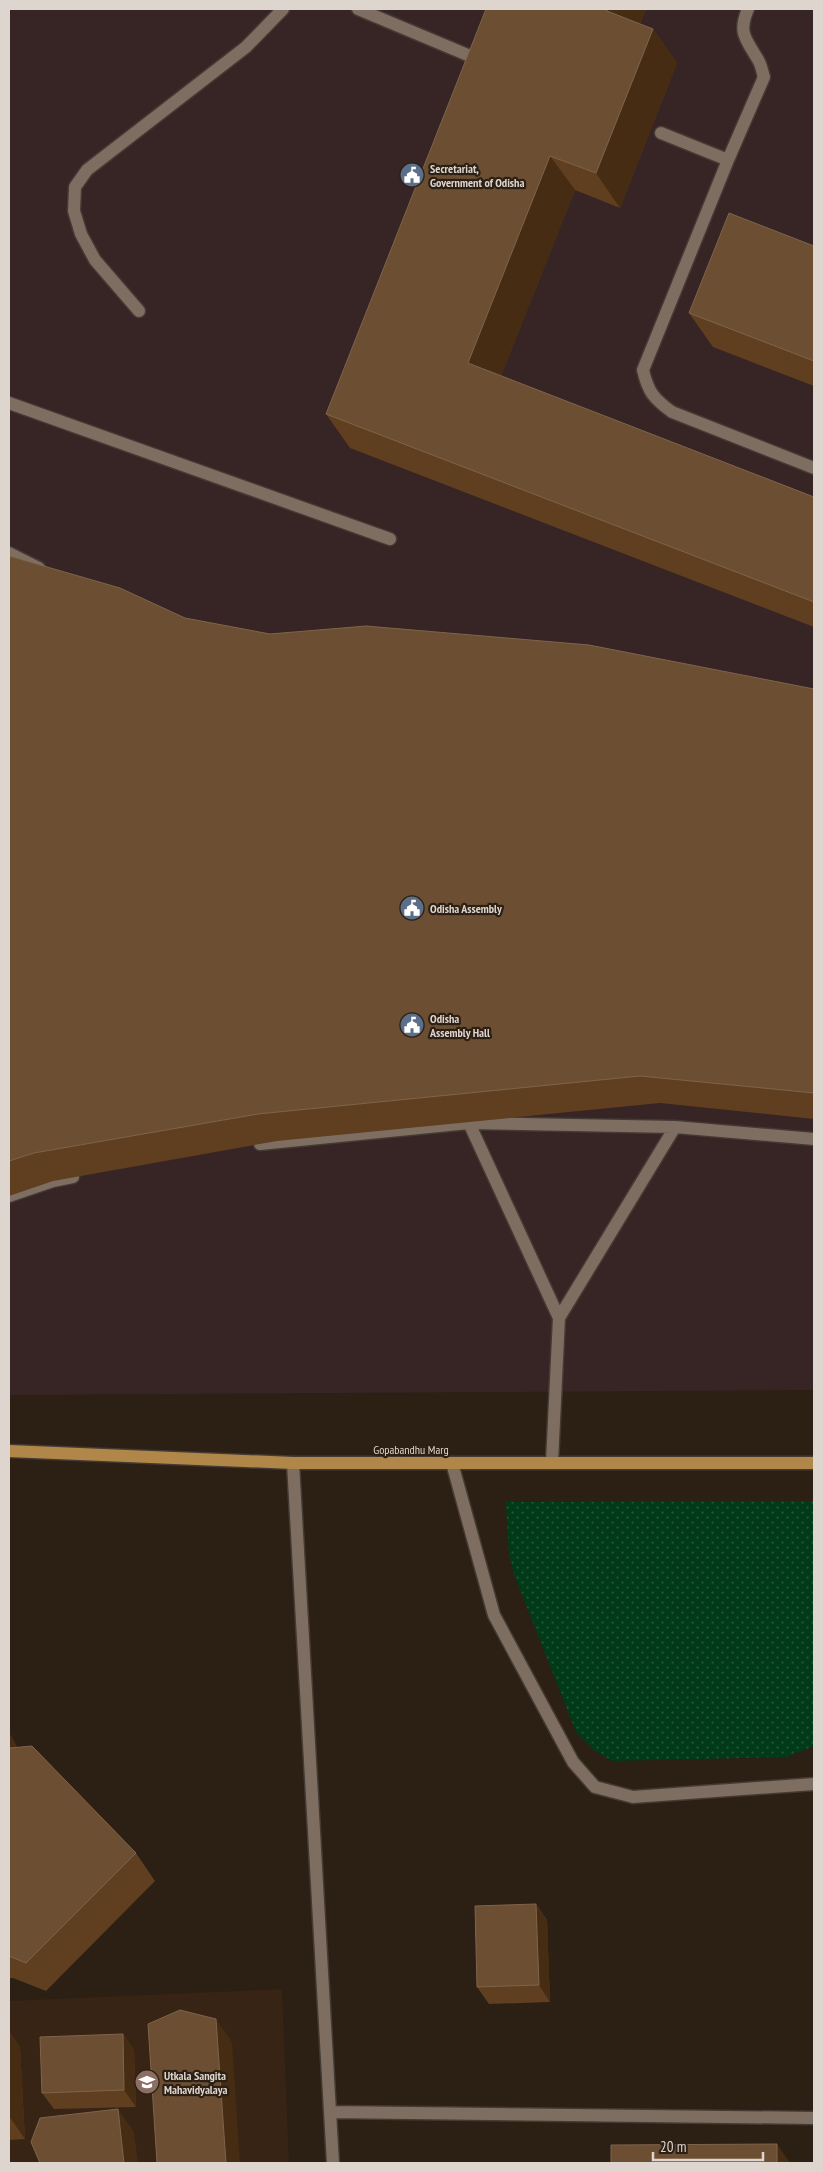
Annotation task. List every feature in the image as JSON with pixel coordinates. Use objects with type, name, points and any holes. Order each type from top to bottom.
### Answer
[{"type":"main road","name":"Gopabandhu Marg","points":[[9,1451],[293,1463],[814,1463]]},
{"type":"street","points":[[139,311],[94,260],[81,234],[74,211],[75,187],[87,170],[246,47],[283,9]]},
{"type":"street","points":[[358,9],[487,62]]},
{"type":"street","points":[[748,9],[742,22],[745,40],[758,60],[764,77],[728,160],[643,370],[646,385],[656,399],[672,412],[814,468]]},
{"type":"street","points":[[661,133],[728,160]]},
{"type":"street","points":[[9,403],[390,539]]},
{"type":"street","points":[[9,553],[52,574]]},
{"type":"street","points":[[469,1123],[559,1318],[552,1462]]},
{"type":"street","points":[[248,1146],[275,1138],[469,1123],[675,1128],[814,1139]]},
{"type":"street","points":[[559,1318],[675,1128]]},
{"type":"street","points":[[9,1196],[53,1181],[86,1175]]},
{"type":"street","points":[[293,1463],[334,2163]]},
{"type":"street","points":[[452,1463],[494,1615],[573,1762],[595,1787],[633,1797],[814,1784]]},
{"type":"street","points":[[330,2112],[814,2118]]},
{"type":"shaded area","name":"Odisha Assembly Hall","points":[[9,9],[814,9],[814,1390],[9,1395]]},
{"type":"shaded area","name":"Utkala Sangita Mahavidyalaya","points":[[282,1989],[289,2163],[9,2163],[9,2001]]},
{"type":"green space","points":[[814,1501],[814,1746],[786,1757],[613,1761],[595,1751],[576,1732],[514,1574],[509,1555],[506,1502]]},
{"type":"building","points":[[486,9],[608,9],[607,11],[653,29],[596,173],[550,156],[468,363],[814,497],[814,602],[326,414]]},
{"type":"building","points":[[729,213],[814,246],[814,361],[689,313]]},
{"type":"building","name":"Odisha Assembly","points":[[9,556],[120,588],[185,618],[270,634],[366,626],[589,645],[814,689],[814,1093],[640,1076],[258,1114],[34,1153],[9,1161]]},
{"type":"building","points":[[9,1745],[10,1748],[32,1746],[136,1853],[26,1963],[9,1956]]},
{"type":"building","points":[[536,1904],[539,1985],[477,1987],[475,1906]]},
{"type":"building","points":[[180,2010],[216,2019],[226,2163],[157,2163],[148,2024]]},
{"type":"building","points":[[123,2034],[124,2090],[42,2093],[40,2037]]},
{"type":"building","points":[[118,2109],[124,2163],[40,2163],[31,2142],[40,2118]]},
{"type":"building","points":[[777,2144],[777,2163],[611,2163],[611,2145]]},
{"type":"place","name":"Secretariat, Government of Odisha","points":[[412,175]]},
{"type":"place","name":"Odisha Assembly","points":[[412,908]]},
{"type":"place","name":"Odisha Assembly Hall","points":[[412,1025]]},
{"type":"place","name":"Utkala Sangita Mahavidyalaya","points":[[147,2082]]}]
